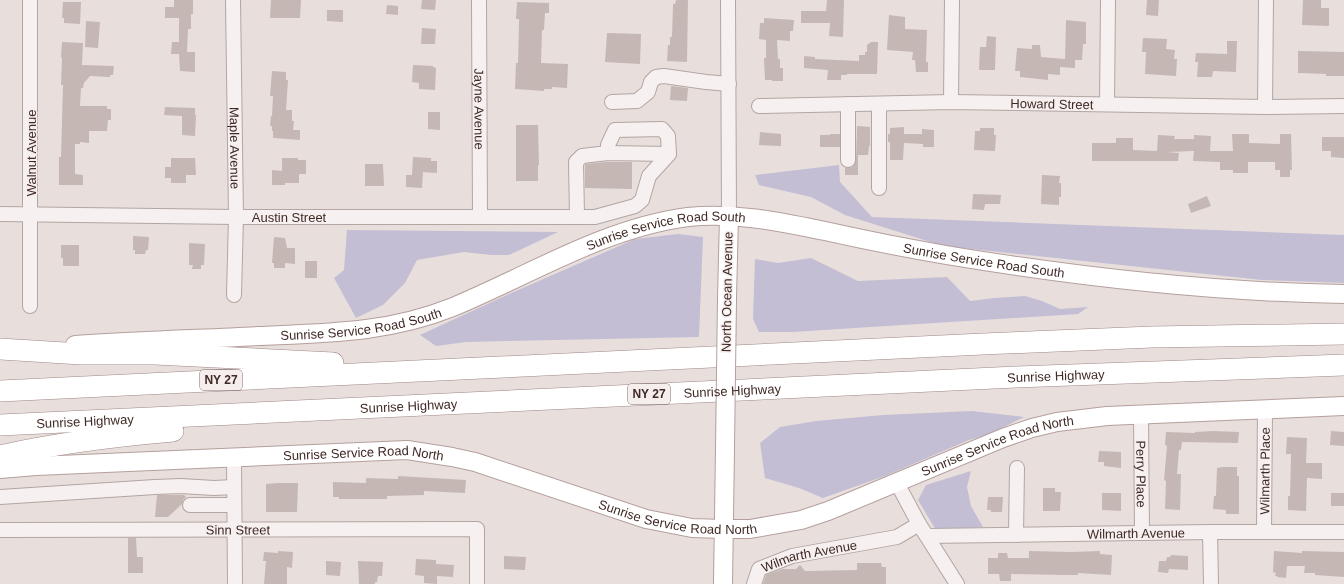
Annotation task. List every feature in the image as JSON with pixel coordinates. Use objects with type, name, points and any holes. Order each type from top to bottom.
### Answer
[{"type":"highway","points":[[1321,334],[1344,331]]},
{"type":"highway","name":"NY 27","points":[[0,391],[1037,342],[1344,334]]},
{"type":"highway","points":[[0,349],[81,354],[167,355],[442,370]]},
{"type":"highway","name":"Sunrise Highway","points":[[0,425],[1031,376],[1344,365]]},
{"type":"highway","points":[[0,456],[67,443],[182,430],[279,412]]},
{"type":"main road","name":"Sunrise Service Road South","points":[[0,349],[315,334],[365,330],[389,326],[433,315],[453,307],[624,232],[686,218],[704,216],[754,218],[944,255],[1066,273],[1187,286],[1296,293],[1344,294]]},
{"type":"main road","name":"North Ocean Avenue","points":[[723,584],[728,216]]},
{"type":"main road","name":"Sunrise Service Road North","points":[[0,469],[406,450],[452,456],[475,462],[646,519],[692,528],[723,530],[750,529],[801,520],[828,512],[1003,438],[1032,428],[1057,422],[1083,418],[1141,414],[1344,406]]},
{"type":"street","name":"Walnut Avenue","points":[[30,0],[30,306]]},
{"type":"street","name":"Maple Avenue","points":[[233,0],[236,217],[234,295]]},
{"type":"street","name":"Jayne Avenue","points":[[479,0],[480,217]]},
{"type":"street","name":"North Ocean Avenue","points":[[728,0],[728,216]]},
{"type":"street","points":[[951,102],[952,0]]},
{"type":"street","points":[[1107,104],[1108,0]]},
{"type":"street","points":[[1266,0],[1266,107]]},
{"type":"street","points":[[612,102],[637,101],[648,92],[651,82],[656,77],[664,76],[729,84]]},
{"type":"street","name":"Howard Street","points":[[759,106],[951,102],[1266,107],[1344,106]]},
{"type":"street","points":[[848,104],[848,160]]},
{"type":"street","points":[[879,104],[879,188]]},
{"type":"street","points":[[577,217],[576,162],[582,156],[608,153],[669,154],[668,136],[662,129],[615,130],[608,145],[608,153]]},
{"type":"street","name":"Austin Street","points":[[0,214],[236,217],[595,217],[635,206],[642,200],[649,176],[669,154]]},
{"type":"street","name":"Wilmarth Place","points":[[1264,532],[1265,409]]},
{"type":"street","name":"Perry Place","points":[[1141,414],[1142,533]]},
{"type":"street","points":[[234,458],[235,584]]},
{"type":"street","points":[[1016,535],[1017,468]]},
{"type":"street","points":[[897,483],[919,524],[957,584]]},
{"type":"street","points":[[0,497],[155,487],[234,487]]},
{"type":"street","points":[[190,506],[234,505]]},
{"type":"street","name":"Wilmarth Avenue","points":[[754,584],[759,569],[792,556],[897,537],[919,524]]},
{"type":"street","name":"Sinn Street","points":[[0,530],[477,529],[477,584]]},
{"type":"street","points":[[1210,532],[1211,584]]},
{"type":"street","name":"Wilmarth Avenue","points":[[927,536],[1210,532],[1344,532]]},
{"type":"shaded area","points":[[839,165],[840,182],[872,217],[1344,235],[1344,283],[1262,280],[943,246],[845,215],[811,197],[759,185],[755,175]]},
{"type":"shaded area","points":[[347,230],[558,232],[509,255],[464,252],[417,260],[405,283],[383,305],[356,318],[334,278],[344,270]]},
{"type":"shaded area","points":[[678,234],[703,237],[699,337],[466,342],[436,346],[420,335],[635,239]]},
{"type":"shaded area","points":[[811,258],[858,281],[947,277],[970,301],[1025,296],[1042,301],[1060,309],[1088,307],[1078,314],[792,332],[759,332],[753,319],[755,259],[778,263]]},
{"type":"shaded area","points":[[972,411],[1024,417],[990,434],[969,440],[885,476],[823,498],[799,488],[765,478],[760,443],[780,427],[816,421],[883,415]]},
{"type":"shaded area","points":[[971,471],[967,487],[971,506],[983,527],[936,530],[918,500],[926,485]]},
{"type":"building","points":[[174,0],[193,0],[191,29],[188,29],[187,52],[195,52],[195,72],[180,71],[179,54],[171,54],[172,42],[179,42],[179,18],[165,18],[165,7],[174,7]]},
{"type":"building","points":[[271,0],[301,0],[300,18],[270,18]]},
{"type":"building","points":[[422,0],[436,0],[435,10],[421,9]]},
{"type":"building","points":[[676,0],[688,0],[687,62],[667,61],[668,45],[670,45],[670,37],[672,37],[673,4],[675,4]]},
{"type":"building","points":[[827,0],[844,0],[843,37],[829,36],[830,23],[801,23],[801,11],[826,11]]},
{"type":"building","points":[[1147,0],[1159,0],[1158,16],[1146,15]]},
{"type":"building","points":[[1303,0],[1321,0],[1321,8],[1329,8],[1329,26],[1302,25]]},
{"type":"building","points":[[63,2],[81,2],[80,24],[64,23],[64,18],[62,18]]},
{"type":"building","points":[[517,2],[549,3],[549,13],[545,13],[544,30],[542,30],[541,63],[568,64],[567,88],[552,87],[552,89],[544,89],[544,91],[515,89],[516,63],[518,63],[519,23],[519,19],[516,19]]},
{"type":"building","points":[[387,5],[398,6],[398,15],[386,14]]},
{"type":"building","points":[[327,10],[343,10],[343,22],[327,21]]},
{"type":"building","points":[[889,15],[905,17],[905,29],[927,30],[926,62],[928,62],[928,72],[916,72],[915,60],[912,60],[913,52],[887,50]]},
{"type":"building","points":[[764,18],[794,20],[793,31],[790,31],[790,41],[777,40],[778,59],[780,59],[780,68],[783,68],[783,81],[765,80],[764,58],[766,58],[766,40],[759,39],[760,23],[764,23]]},
{"type":"building","points":[[1066,20],[1086,22],[1086,44],[1083,44],[1082,60],[1075,60],[1075,68],[1060,67],[1060,75],[1048,74],[1048,80],[1020,77],[1020,71],[1015,71],[1017,48],[1032,49],[1032,45],[1040,45],[1041,57],[1065,59]]},
{"type":"building","points":[[86,21],[100,22],[98,48],[85,47]]},
{"type":"building","points":[[422,28],[436,29],[435,44],[421,44]]},
{"type":"building","points":[[607,33],[641,34],[640,64],[605,62]]},
{"type":"building","points":[[987,36],[996,37],[995,70],[979,70],[980,47],[986,47]]},
{"type":"building","points":[[1143,38],[1167,39],[1166,49],[1175,50],[1174,59],[1177,59],[1176,76],[1145,74],[1146,52],[1142,52]]},
{"type":"building","points":[[1227,41],[1237,41],[1236,72],[1213,71],[1212,77],[1197,77],[1198,62],[1195,62],[1196,53],[1227,54]]},
{"type":"building","points":[[62,42],[83,43],[82,65],[114,66],[113,75],[110,75],[110,77],[90,76],[84,83],[83,88],[81,88],[80,106],[107,106],[107,109],[111,109],[111,120],[108,120],[107,131],[89,131],[89,143],[80,142],[80,144],[75,144],[75,174],[83,175],[83,185],[59,185],[63,85],[61,85]]},
{"type":"building","points":[[871,42],[878,42],[877,74],[847,74],[841,75],[841,80],[827,80],[828,70],[804,68],[804,56],[815,57],[815,59],[859,61],[859,55],[865,55],[865,52],[867,52],[867,45]]},
{"type":"building","points":[[1298,51],[1344,52],[1344,76],[1298,73]]},
{"type":"building","points":[[413,65],[433,66],[436,68],[435,90],[419,89],[419,83],[412,82]]},
{"type":"building","points":[[272,71],[286,72],[286,80],[288,80],[286,110],[292,110],[292,121],[294,121],[293,130],[300,130],[300,140],[273,138],[272,126],[270,126],[273,96],[270,96]]},
{"type":"building","points":[[671,86],[688,88],[687,101],[670,100]]},
{"type":"building","points":[[165,107],[195,108],[195,136],[182,135],[182,116],[164,115]]},
{"type":"building","points":[[428,112],[440,112],[440,130],[428,129]]},
{"type":"building","points":[[516,125],[538,125],[538,181],[516,181]]},
{"type":"building","points":[[857,126],[870,127],[870,146],[868,155],[858,155],[858,175],[845,175],[845,168],[853,167],[856,160]]},
{"type":"building","points":[[904,127],[904,134],[922,134],[922,129],[934,130],[934,147],[923,147],[923,144],[904,143],[903,160],[890,160],[890,142],[888,142],[888,134],[890,134],[890,128]]},
{"type":"building","points":[[980,128],[994,128],[994,135],[996,135],[995,151],[974,150],[975,131],[980,131]]},
{"type":"building","points":[[760,132],[781,134],[781,146],[759,145]]},
{"type":"building","points":[[840,134],[840,147],[820,147],[820,135]]},
{"type":"building","points":[[1232,134],[1249,134],[1249,143],[1280,144],[1280,134],[1291,134],[1292,170],[1290,170],[1290,177],[1280,177],[1280,170],[1275,170],[1275,162],[1248,162],[1248,173],[1233,173],[1233,170],[1220,170],[1220,162],[1193,161],[1194,151],[1167,152],[1179,153],[1178,161],[1092,161],[1092,143],[1116,143],[1116,138],[1133,138],[1133,150],[1157,151],[1158,135],[1175,136],[1174,139],[1194,139],[1194,135],[1211,136],[1210,151],[1233,151]]},
{"type":"building","points":[[1322,137],[1344,137],[1344,158],[1331,157],[1331,151],[1322,151]]},
{"type":"building","points":[[413,157],[431,158],[431,161],[437,161],[437,173],[423,172],[422,188],[406,187],[406,175],[412,175]]},
{"type":"building","points":[[171,158],[195,158],[196,175],[186,175],[186,183],[171,183],[171,178],[165,178],[165,167],[171,167]]},
{"type":"building","points":[[282,158],[298,158],[298,160],[306,160],[306,174],[299,174],[299,183],[272,185],[272,170],[282,171]]},
{"type":"building","points":[[606,162],[632,162],[632,189],[585,188],[585,165]]},
{"type":"building","points":[[365,164],[383,164],[384,186],[365,186]]},
{"type":"building","points":[[1042,175],[1060,176],[1059,183],[1061,183],[1061,197],[1059,197],[1059,205],[1041,204]]},
{"type":"building","points":[[973,194],[1001,195],[1000,204],[985,204],[984,210],[972,209]]},
{"type":"building","points":[[1207,196],[1211,206],[1191,213],[1188,204]]},
{"type":"building","points":[[133,236],[149,237],[148,250],[146,250],[145,254],[135,254],[135,250],[133,250]]},
{"type":"building","points":[[274,237],[285,238],[287,248],[295,248],[295,264],[285,263],[285,268],[274,268],[274,263],[272,263]]},
{"type":"building","points":[[189,243],[205,244],[204,265],[201,265],[201,269],[192,269],[193,265],[189,265]]},
{"type":"building","points":[[61,245],[79,245],[79,266],[63,266],[63,258],[61,258]]},
{"type":"building","points":[[305,261],[317,261],[317,278],[305,278]]},
{"type":"building","points":[[1213,431],[1239,432],[1238,443],[1182,442],[1181,450],[1179,450],[1177,474],[1181,474],[1180,510],[1165,509],[1166,481],[1164,480],[1167,446],[1165,445],[1166,432],[1195,433]]},
{"type":"building","points":[[1331,431],[1344,432],[1344,446],[1330,445]]},
{"type":"building","points":[[1287,437],[1307,438],[1306,463],[1322,463],[1322,479],[1307,478],[1306,511],[1288,510],[1288,496],[1290,496],[1291,454],[1286,454]]},
{"type":"building","points":[[1099,451],[1121,452],[1121,468],[1104,466],[1104,462],[1098,462]]},
{"type":"building","points":[[1237,467],[1237,476],[1239,476],[1239,514],[1226,514],[1226,510],[1213,509],[1214,496],[1216,496],[1217,468]]},
{"type":"building","points":[[398,476],[466,480],[465,493],[424,491],[424,495],[387,496],[387,499],[339,499],[339,497],[333,497],[333,482],[366,483],[366,478],[398,479]]},
{"type":"building","points":[[298,483],[297,512],[266,512],[266,484]]},
{"type":"building","points":[[1043,488],[1055,488],[1055,492],[1061,492],[1060,511],[1043,511]]},
{"type":"building","points":[[1102,493],[1121,493],[1121,511],[1102,510]]},
{"type":"building","points":[[1331,493],[1344,493],[1344,506],[1331,506]]},
{"type":"building","points":[[157,495],[184,495],[186,497],[182,504],[168,517],[155,517]]},
{"type":"building","points":[[988,497],[1003,497],[1002,512],[991,512],[991,510],[987,510]]},
{"type":"building","points":[[128,538],[136,538],[137,557],[143,557],[143,573],[128,573]]},
{"type":"building","points":[[278,551],[293,552],[292,568],[287,567],[287,584],[264,584],[266,561],[263,561],[264,552],[278,553]]},
{"type":"building","points":[[1029,551],[1100,551],[1100,554],[1112,555],[1111,575],[1078,573],[1078,575],[1011,574],[1011,581],[1000,581],[999,574],[988,574],[988,558],[998,558],[998,553],[1007,553],[1008,558],[1029,558]]},
{"type":"building","points":[[1274,551],[1302,553],[1302,551],[1344,552],[1344,577],[1304,573],[1305,566],[1287,566],[1286,578],[1277,577],[1275,576],[1276,573],[1273,572]]},
{"type":"building","points":[[1171,555],[1188,556],[1188,570],[1169,569],[1168,573],[1158,572],[1159,561],[1166,561],[1167,557],[1170,557]]},
{"type":"building","points":[[504,556],[526,557],[525,570],[504,569]]},
{"type":"building","points":[[416,559],[436,560],[436,564],[454,565],[453,577],[437,576],[437,584],[424,583],[424,576],[415,575]]},
{"type":"building","points":[[326,561],[341,562],[340,576],[326,575]]},
{"type":"building","points":[[358,561],[383,562],[382,576],[378,576],[375,584],[359,584]]},
{"type":"building","points":[[857,563],[881,563],[882,567],[886,567],[886,584],[763,584],[766,575],[783,569],[796,569],[800,565],[805,571],[857,570]]}]
